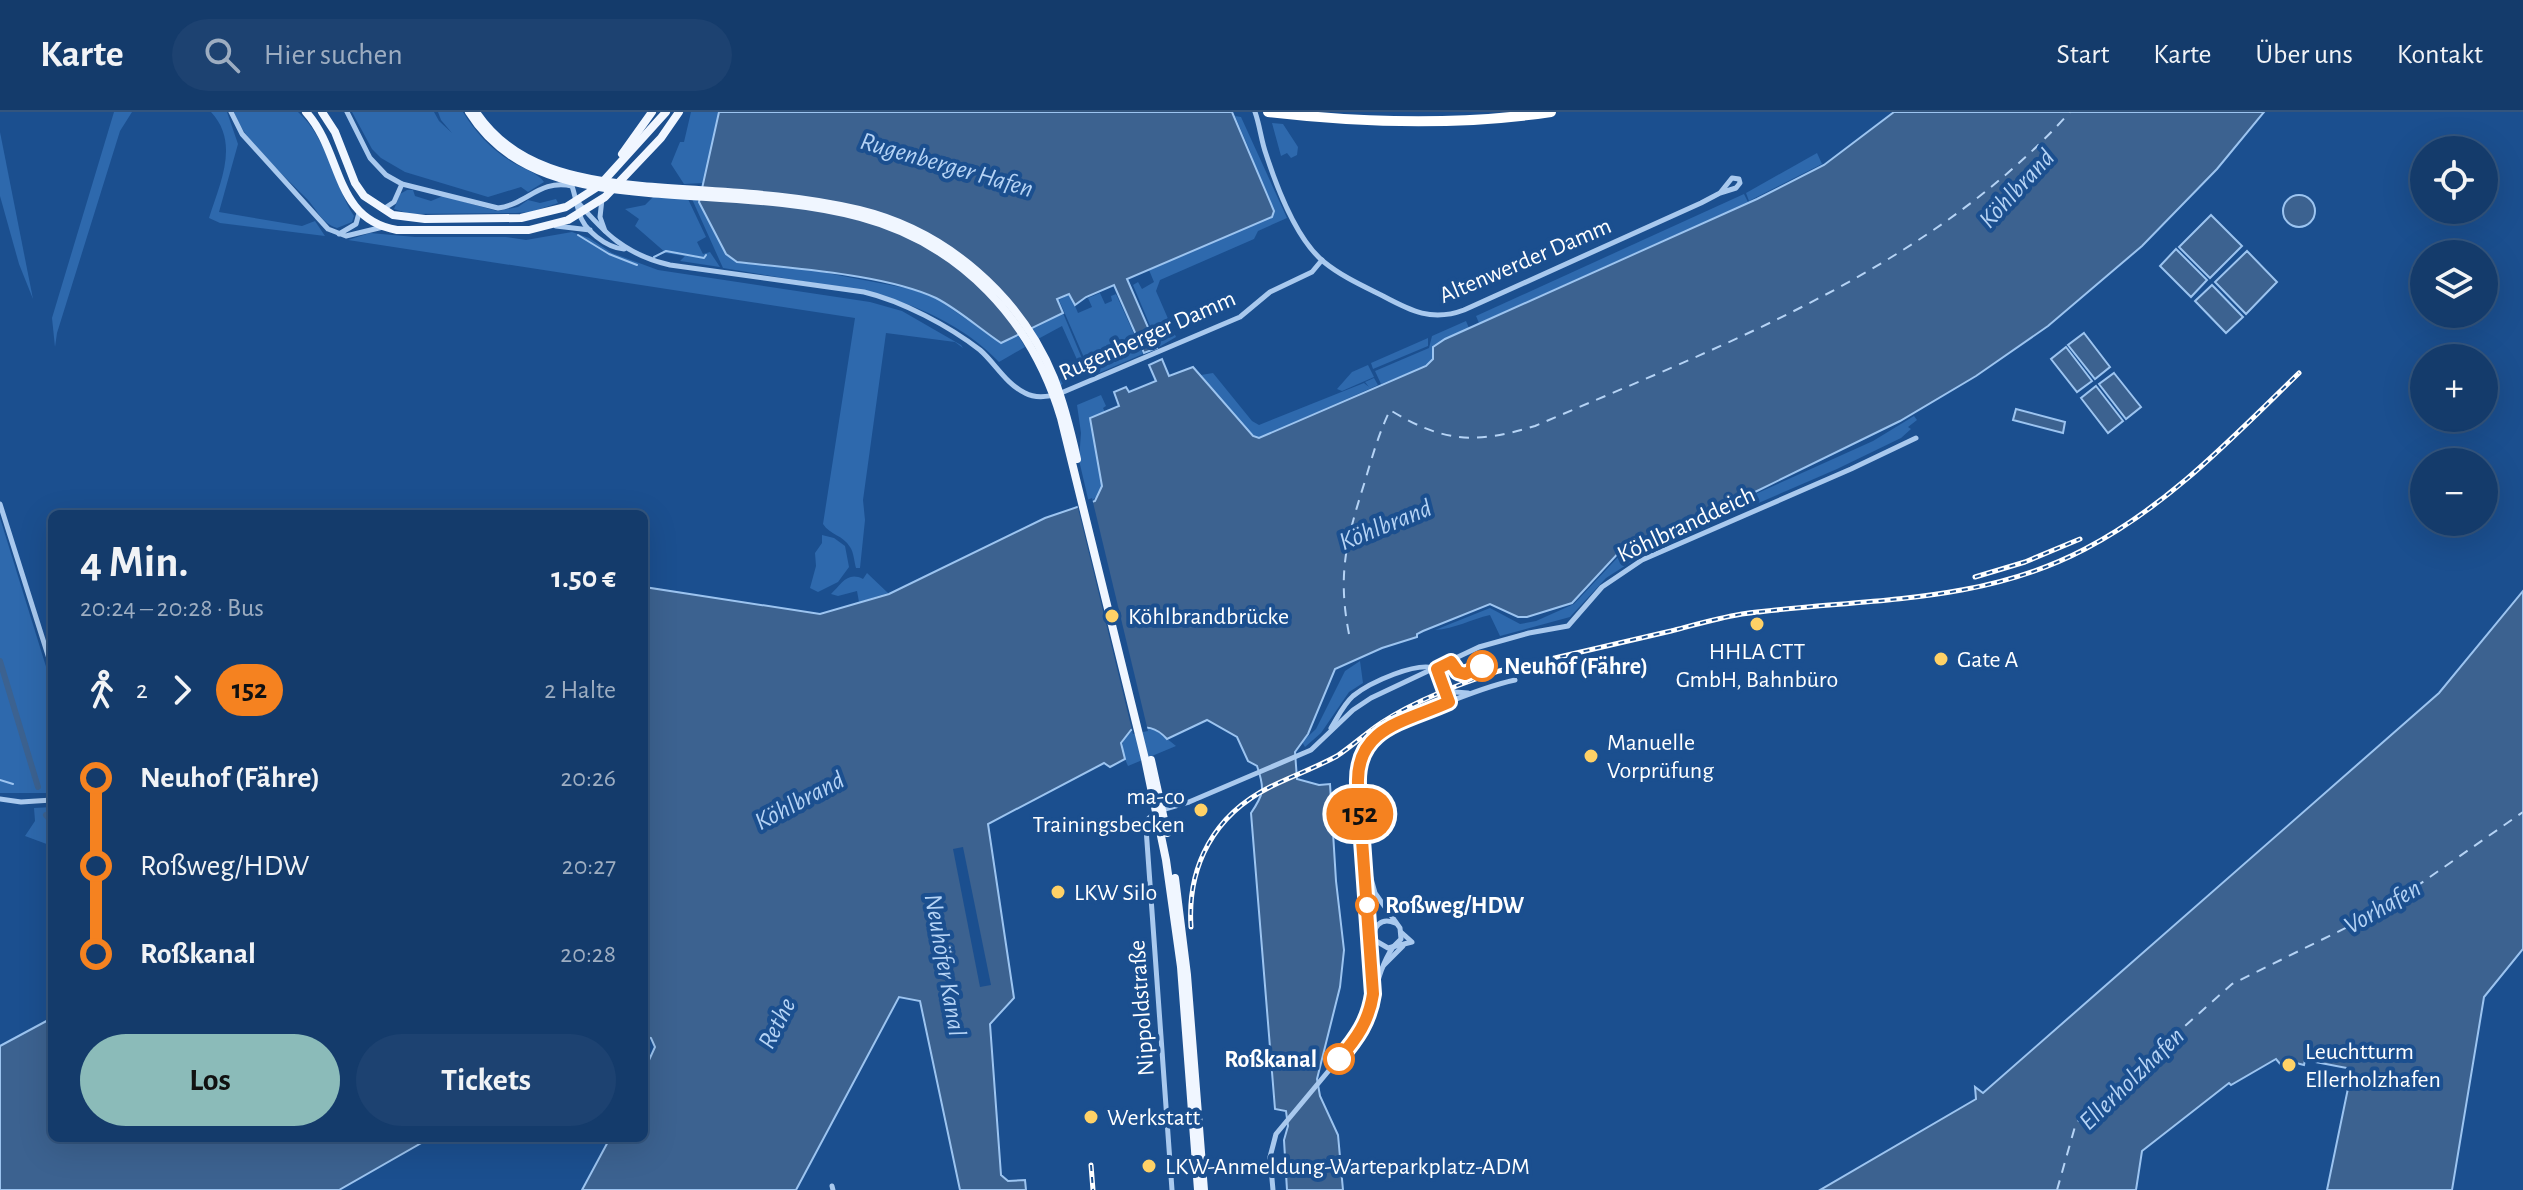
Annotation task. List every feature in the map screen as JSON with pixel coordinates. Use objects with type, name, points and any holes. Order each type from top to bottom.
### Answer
[{"type":"highway","points":[[1268,112],[1411,121],[1551,112]]},
{"type":"highway","points":[[1325,112],[1418,116],[1501,112]]},
{"type":"main road","points":[[306,112],[324,137],[346,194],[359,213],[383,227],[487,232],[529,230],[553,225],[582,212],[602,199],[665,133],[679,112]]},
{"type":"main road","points":[[322,112],[335,132],[355,183],[364,196],[381,209],[399,217],[417,219],[521,218],[550,212],[577,201],[599,186],[669,112]]},
{"type":"main road","points":[[469,112],[488,137],[509,155],[563,180],[616,189],[808,207],[858,216],[897,229],[933,247],[964,268],[1020,327],[1045,373],[1061,418],[1158,819],[1179,953],[1201,1190]]},
{"type":"main road","points":[[476,112],[500,140],[518,153],[548,168],[574,176],[629,185],[828,204],[872,213],[900,223],[940,243],[969,264],[1004,298],[1026,326],[1050,368],[1069,423],[1161,804],[1185,954],[1201,1190]]},
{"type":"main road","points":[[617,166],[652,112]]},
{"type":"main road","points":[[645,135],[658,112]]},
{"type":"main road","points":[[653,145],[669,112]]},
{"type":"street","points":[[231,112],[242,134],[324,226],[348,236],[383,227]]},
{"type":"street","points":[[347,112],[374,163],[402,184],[498,208],[512,205],[541,188],[558,183],[572,186],[577,201]]},
{"type":"street","name":"Altenwerder Damm","points":[[1255,112],[1265,152],[1306,242],[1322,260],[1348,278],[1425,315],[1445,316],[1464,310],[1720,193]]},
{"type":"street","points":[[381,209],[391,205],[402,184]]},
{"type":"street","points":[[602,199],[600,217],[605,232]]},
{"type":"street","name":"Rugenberger Damm","points":[[577,201],[591,231],[610,245],[670,265],[885,297],[957,335],[979,350],[1015,386],[1034,396],[1053,396],[1240,317],[1270,292],[1312,272],[1322,260]]},
{"type":"street","name":"Rugenberger Damm","points":[[582,212],[624,249]]},
{"type":"street","points":[[338,234],[356,224],[359,213]]},
{"type":"street","points":[[553,225],[591,231]]},
{"type":"street","name":"Köhlbranddeich","points":[[1146,824],[1161,809],[1189,802],[1315,747],[1359,705],[1485,645],[1544,629],[1568,626],[1602,587],[1642,560],[1916,438]]},
{"type":"street","points":[[0,504],[48,655]]},
{"type":"street","name":"Köhlbranddeich","points":[[1327,736],[1347,703],[1363,690],[1419,666],[1437,669]]},
{"type":"street","points":[[1437,669],[1449,702]]},
{"type":"street","points":[[1373,994],[1358,784],[1362,752],[1370,740],[1383,732],[1471,693],[1515,680]]},
{"type":"street","points":[[1443,684],[1455,692],[1471,693]]},
{"type":"street","points":[[0,799],[17,802],[48,800]]},
{"type":"street","name":"Nippoldstraße","points":[[1146,824],[1172,1190]]},
{"type":"street","points":[[1364,855],[1375,893],[1402,933],[1412,942],[1403,946],[1381,946],[1374,935]]},
{"type":"street","points":[[1367,889],[1374,935],[1372,980]]},
{"type":"street","points":[[1374,935],[1382,922],[1390,921],[1399,926]]},
{"type":"street","points":[[1273,1190],[1272,1148],[1276,1134],[1361,1032],[1382,967],[1402,933]]},
{"type":"street","points":[[1382,967],[1403,946]]},
{"type":"shaded area","points":[[114,112],[132,112],[120,131],[55,347],[52,318]]},
{"type":"shaded area","points":[[211,112],[227,112],[238,144],[219,212],[302,226],[315,221],[325,236],[220,223],[209,218],[222,177],[226,150],[220,124]]},
{"type":"shaded area","points":[[234,112],[298,112],[323,148],[354,216],[352,222],[337,228],[323,219],[256,147]]},
{"type":"shaded area","points":[[352,112],[434,112],[452,133],[438,112],[463,112],[491,146],[544,182],[528,192],[521,187],[488,197],[405,172],[372,149]]},
{"type":"shaded area","points":[[691,112],[719,112],[704,183],[684,184],[671,164],[680,142],[684,142]]},
{"type":"shaded area","points":[[1235,116],[1241,117],[1287,218],[1258,231],[1254,239],[1160,280],[1156,291],[1176,337],[1159,347],[1133,285],[1138,282],[1142,289],[1154,282],[1149,270],[1272,217]]},
{"type":"shaded area","points":[[1272,123],[1283,124],[1298,147],[1297,155],[1291,158],[1287,153],[1281,156]]},
{"type":"shaded area","points":[[0,132],[33,299],[19,264],[0,196]]},
{"type":"shaded area","points":[[1817,153],[1822,164],[1749,201],[1746,193]]},
{"type":"shaded area","points":[[413,190],[415,196],[431,201],[443,196],[497,211],[518,207],[528,200],[540,203],[556,199],[558,203],[531,212],[410,214],[394,209],[400,194]]},
{"type":"shaded area","points":[[1744,194],[1748,202],[1479,323],[1476,316]]},
{"type":"shaded area","points":[[654,196],[688,199],[706,237],[697,242],[703,254],[710,252],[720,267],[680,261],[685,256],[666,253],[635,226],[639,219],[625,209],[645,205]]},
{"type":"shaded area","points":[[692,199],[700,201],[726,254],[911,289],[937,299],[1001,343],[1018,335],[1025,347],[999,362],[955,327],[904,303],[869,292],[723,268]]},
{"type":"shaded area","points":[[572,232],[589,238],[612,253],[658,270],[870,302],[902,311],[961,345],[963,348],[955,342],[886,333],[863,500],[865,520],[860,568],[856,568],[847,543],[823,524],[855,318],[348,240],[370,233],[526,240]]},
{"type":"shaded area","points":[[1100,293],[1105,304],[1112,301],[1111,296],[1116,294],[1143,354],[1092,376],[1059,300],[1070,294],[1078,313],[1092,307],[1088,298]]},
{"type":"shaded area","points":[[1063,313],[1088,373],[1072,369],[1061,386],[1057,384],[1067,369],[1079,364],[1062,326],[1038,339],[1031,329]]},
{"type":"shaded area","points":[[1466,321],[1469,328],[1433,347],[1433,359],[1426,366],[1381,384],[1375,371],[1429,348],[1432,336]]},
{"type":"shaded area","points":[[1428,338],[1428,346],[1373,369],[1371,363]]},
{"type":"shaded area","points":[[1368,365],[1374,377],[1342,391],[1337,389],[1352,372]]},
{"type":"shaded area","points":[[1213,373],[1252,421],[1259,425],[1364,383],[1369,387],[1365,382],[1374,378],[1378,385],[1259,438],[1253,436],[1201,375]]},
{"type":"shaded area","points":[[1101,395],[1105,412],[1090,418],[1102,486],[1100,494],[1089,503],[1079,460],[1081,433],[1077,405]]},
{"type":"shaded area","points":[[1914,416],[1917,420],[1901,438],[1710,526],[1639,553],[1634,560],[1606,578],[1570,617],[1500,636],[1490,615],[1435,630],[1490,608],[1520,624],[1536,621],[1574,604],[1620,555],[1873,441]]},
{"type":"shaded area","points":[[0,518],[48,673],[48,793],[0,793]]},
{"type":"shaded area","points":[[822,535],[834,538],[845,546],[849,567],[838,582],[818,592],[810,588],[816,566],[815,553],[822,543]]},
{"type":"shaded area","points":[[867,573],[888,593],[859,602],[857,591],[838,596],[831,594],[848,578],[863,579]]},
{"type":"shaded area","points":[[1360,661],[1363,683],[1349,692],[1321,733],[1305,747],[1302,742],[1316,729],[1345,671]]},
{"type":"shaded area","points":[[1140,727],[1155,729],[1176,746],[1128,766],[1123,754],[1124,738]]},
{"type":"shaded area","points":[[48,807],[48,845],[25,836],[35,821],[34,808]]},
{"type":"water","name":"Rugenberger Hafen","points":[[719,112],[1232,112],[1274,211],[1272,217],[1127,279],[1157,348],[1144,353],[1114,285],[1075,305],[1069,294],[1057,299],[1063,313],[1001,343],[945,303],[915,290],[865,278],[737,262],[726,254],[699,202]]},
{"type":"water","points":[[1894,112],[2264,112],[2217,169],[2142,246],[2048,326],[1976,376],[1900,421],[1755,492],[1622,549],[1572,603],[1527,617],[1518,617],[1490,604],[1335,669],[1308,734],[1295,752],[1297,779],[1319,785],[1330,784],[1344,950],[1340,987],[1317,1079],[1320,1096],[1338,1135],[1343,1190],[1287,1190],[1284,1140],[1288,1126],[1286,1111],[1275,1109],[1251,813],[1261,796],[1261,780],[1257,766],[1248,761],[1237,737],[1207,720],[1167,739],[1150,728],[1131,730],[1121,743],[1125,759],[1110,767],[1104,763],[988,824],[1014,998],[990,1024],[1001,1175],[1008,1181],[1025,1180],[1026,1190],[960,1190],[920,1001],[899,997],[796,1190],[582,1190],[608,1142],[648,1142],[648,1062],[655,1047],[648,1037],[648,588],[820,614],[889,594],[1045,518],[1095,501],[1102,486],[1090,418],[1119,406],[1114,392],[1126,387],[1129,392],[1156,381],[1149,365],[1162,359],[1169,376],[1193,367],[1253,436],[1259,438],[1426,366],[1433,359],[1433,347],[1445,339],[1757,199],[1824,165]]},
{"type":"water","points":[[2299,195],[2310,200],[2315,211],[2310,222],[2299,227],[2288,222],[2283,211],[2288,200]]},
{"type":"water","points":[[2211,215],[2242,246],[2210,278],[2179,247]]},
{"type":"water","points":[[2176,249],[2207,280],[2191,297],[2160,266]]},
{"type":"water","points":[[2247,251],[2277,282],[2246,314],[2215,282]]},
{"type":"water","points":[[2212,285],[2243,317],[2226,333],[2195,301]]},
{"type":"water","points":[[2084,333],[2110,367],[2095,379],[2068,345]]},
{"type":"water","points":[[2066,347],[2092,381],[2077,392],[2051,359]]},
{"type":"water","points":[[2114,373],[2141,407],[2126,419],[2099,384]]},
{"type":"water","points":[[2096,386],[2123,421],[2108,433],[2081,398]]},
{"type":"water","points":[[2016,409],[2065,422],[2063,433],[2013,420]]},
{"type":"water","points":[[2523,591],[2523,949],[2484,997],[2452,1190],[2327,1190],[2352,1069],[2305,1060],[2304,1065],[2288,1061],[2281,1065],[2276,1059],[2231,1085],[2229,1083],[2142,1151],[2136,1190],[1820,1190],[1976,1099],[1975,1087],[1983,1093],[2439,693]]},
{"type":"water","points":[[48,1020],[48,1142],[423,1142],[339,1190],[0,1190],[0,1046]]},
{"type":"pier","points":[[1092,498],[1148,731],[1133,734],[1077,504]]},
{"type":"pier","points":[[963,847],[991,985],[980,987],[953,849]]},
{"type":"waterway","points":[[578,235],[609,254],[637,265]]},
{"type":"waterway","points":[[654,257],[666,251],[704,258],[706,255]]},
{"type":"waterway","points":[[0,661],[38,787]]},
{"type":"waterway","points":[[0,780],[13,784]]},
{"type":"ferry route","points":[[1349,634],[1344,592],[1349,538],[1373,454],[1390,410],[1444,434],[1477,438],[1495,436],[1535,426],[1679,364],[1751,332],[1889,259],[1954,216],[2014,167],[2070,112]]},
{"type":"ferry route","points":[[2057,1190],[2076,1123],[2232,984],[2384,909],[2523,812]]},
{"type":"railway","points":[[1191,927],[1191,905],[1199,863],[1219,828],[1233,812],[1270,787],[1337,756],[1381,723],[1409,707],[1499,671],[1742,614],[1917,597],[2002,581],[2044,568],[2116,531],[2172,491],[2224,446],[2299,373]]},
{"type":"railway","points":[[1975,577],[2025,562],[2080,539]]},
{"type":"railway","points":[[1091,1165],[1093,1190]]},
{"type":"bus line","name":"152","points":[[1339,1059],[1361,1032],[1373,994],[1358,784],[1359,759],[1370,740],[1449,702],[1437,669],[1451,662],[1458,672],[1465,674],[1482,666]]},
{"type":"place","name":"Köhlbrandbrücke","points":[[1112,616]]},
{"type":"place","name":"HHLA CTT GmbH, Bahnbüro","points":[[1757,624]]},
{"type":"place","name":"Gate A","points":[[1941,659]]},
{"type":"place","name":"Neuhof (Fähre)","points":[[1482,666]]},
{"type":"place","name":"Manuelle Vorprüfung","points":[[1591,756]]},
{"type":"place","name":"ma-co Trainingsbecken","points":[[1201,810]]},
{"type":"place","name":"LKW Silo","points":[[1058,892]]},
{"type":"place","name":"Roßweg/HDW","points":[[1367,905]]},
{"type":"place","name":"Roßkanal","points":[[1339,1059]]},
{"type":"place","name":"Leuchtturm Ellerholzhafen","points":[[2289,1065]]},
{"type":"place","name":"Werkstatt","points":[[1091,1117]]},
{"type":"place","name":"LKW-Anmeldung-Warteparkplatz-ADM","points":[[1149,1166]]},
{"type":"water label","name":"Köhlbrand","points":[[2016,188]]},
{"type":"water label","name":"Köhlbrand","points":[[1385,524]]},
{"type":"water label","name":"Köhlbrand","points":[[799,800]]},
{"type":"water label","name":"Vorhafen","points":[[2382,906]]},
{"type":"water label","name":"Neuhöfer Kanal","points":[[946,965]]},
{"type":"water label","name":"Rethe","points":[[776,1023]]},
{"type":"water label","name":"Ellerholzhafen","points":[[2131,1078]]}]
